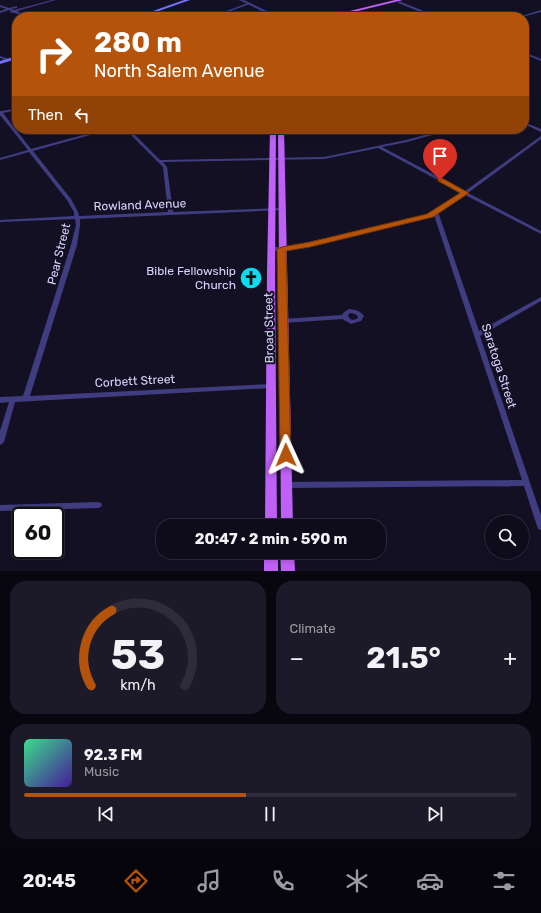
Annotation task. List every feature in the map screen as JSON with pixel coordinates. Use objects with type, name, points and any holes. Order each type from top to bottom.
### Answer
[{"type":"main road","points":[[153,12],[188,0]]},
{"type":"main road","points":[[349,12],[397,1],[410,0]]},
{"type":"main road","points":[[356,12],[397,1]]},
{"type":"main road","name":"Broad Street","points":[[271,519],[271,386],[277,249],[277,160],[274,134]]},
{"type":"main road","name":"Broad Street","points":[[277,160],[280,134]]},
{"type":"main road","name":"Broad Street","points":[[277,249],[283,321],[287,519]]},
{"type":"main road","points":[[271,559],[271,571]]},
{"type":"main road","points":[[287,559],[288,571]]},
{"type":"street","points":[[10,11],[42,0]]},
{"type":"street","points":[[0,12],[55,0]]},
{"type":"street","points":[[241,0],[266,12]]},
{"type":"street","points":[[397,1],[423,12]]},
{"type":"street","points":[[226,12],[249,4]]},
{"type":"street","points":[[0,7],[13,12]]},
{"type":"street","points":[[529,14],[541,11]]},
{"type":"street","points":[[534,57],[541,54]]},
{"type":"street","points":[[529,55],[541,60]]},
{"type":"street","points":[[0,57],[3,61]]},
{"type":"street","points":[[0,113],[12,110]]},
{"type":"street","name":"Pear Street","points":[[0,113],[12,128]]},
{"type":"street","points":[[529,124],[540,130]]},
{"type":"street","name":"Pear Street","points":[[17,134],[69,200],[78,218],[78,225],[70,260],[26,398]]},
{"type":"street","points":[[0,159],[92,134]]},
{"type":"street","points":[[132,134],[165,167],[167,173],[171,214]]},
{"type":"street","points":[[160,161],[324,158],[379,147],[432,134]]},
{"type":"street","points":[[277,249],[310,244],[422,218],[436,213],[541,137]]},
{"type":"street","points":[[379,147],[541,233]]},
{"type":"street","name":"Rowland Avenue","points":[[0,221],[277,210]]},
{"type":"street","name":"Saratoga Street","points":[[436,213],[541,526]]},
{"type":"street","points":[[477,335],[541,299]]},
{"type":"street","points":[[283,321],[345,317]]},
{"type":"street","name":"Corbett Street","points":[[0,400],[271,386]]},
{"type":"street","points":[[0,442],[14,399]]},
{"type":"street","points":[[286,485],[526,483]]},
{"type":"street","points":[[0,508],[98,505]]},
{"type":"place","name":"Bible Fellowship Church","points":[[251,278]]},
{"type":"route","points":[[286,455],[282,249],[288,249],[430,216],[465,193],[440,180]]}]
